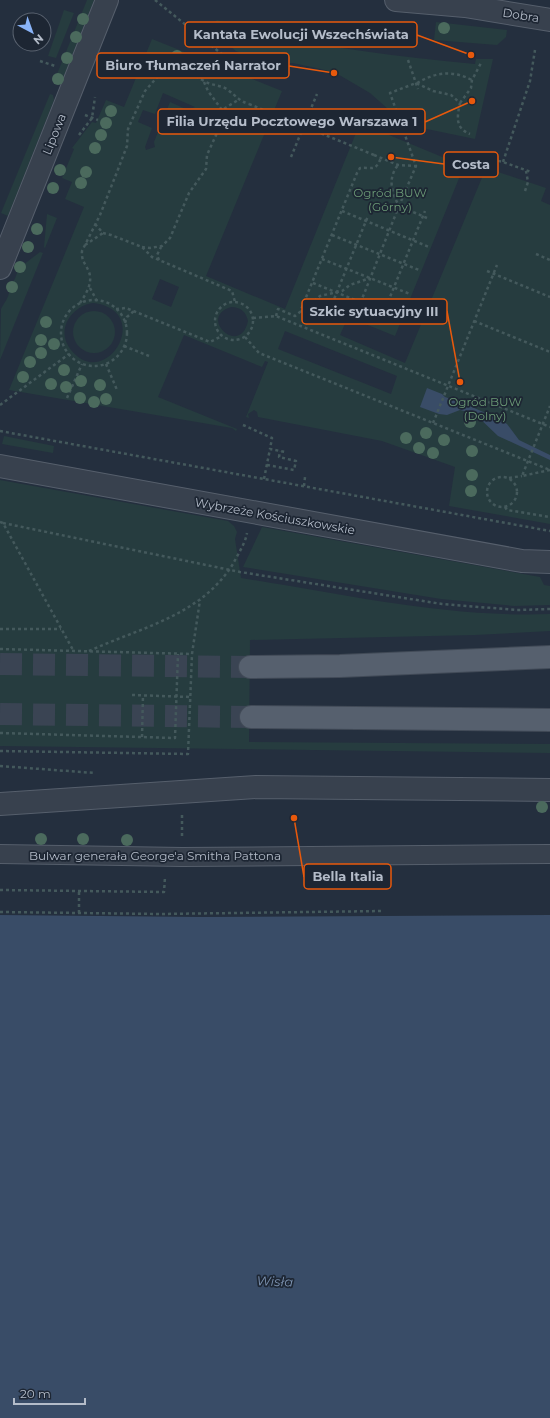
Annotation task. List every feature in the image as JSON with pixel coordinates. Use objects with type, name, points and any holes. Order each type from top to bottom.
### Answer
[{"type":"main road","points":[[250,667],[355,666],[550,657]]},
{"type":"main road","points":[[251,717],[550,720]]},
{"type":"street","name":"Lipowa","points":[[0,268],[107,0]]},
{"type":"street","name":"Dobra","points":[[396,0],[465,6],[550,20]]},
{"type":"street","name":"Wybrzeże Kościuszkowskie","points":[[0,466],[522,561],[550,562]]},
{"type":"street","points":[[0,804],[256,787],[550,790]]},
{"type":"street","name":"Bulwar generała George'a Smitha Pattona","points":[[0,854],[182,857],[550,854]]},
{"type":"path","points":[[154,0],[223,55]]},
{"type":"path","points":[[503,162],[530,81],[535,50]]},
{"type":"path","points":[[408,60],[418,89]]},
{"type":"path","points":[[40,61],[56,66]]},
{"type":"path","points":[[470,134],[461,128],[458,122],[460,103],[471,88],[472,80],[481,63]]},
{"type":"path","points":[[98,301],[90,290],[89,272],[81,258],[84,245],[96,224],[127,146],[128,129],[150,83],[167,66],[174,66],[196,74],[204,81],[228,89],[238,100],[398,165],[415,164]]},
{"type":"path","points":[[356,314],[415,164],[390,93],[438,73],[462,76],[472,80]]},
{"type":"path","points":[[204,81],[208,91],[222,110]]},
{"type":"path","points":[[416,83],[433,91],[451,95],[460,103]]},
{"type":"path","points":[[291,157],[317,94]]},
{"type":"path","points":[[160,261],[157,255],[158,250],[170,238],[189,193],[206,170],[207,155],[217,133],[222,110],[238,100]]},
{"type":"path","points":[[88,117],[98,120]]},
{"type":"path","points":[[463,153],[503,162],[531,172]]},
{"type":"path","points":[[300,312],[358,170],[377,167],[381,158]]},
{"type":"path","points":[[398,165],[393,173],[391,184],[393,194],[399,206],[427,218]]},
{"type":"path","points":[[525,191],[528,182],[526,170]]},
{"type":"path","points":[[342,211],[429,247]]},
{"type":"path","points":[[379,324],[424,211]]},
{"type":"path","points":[[332,304],[368,216]]},
{"type":"path","points":[[96,224],[103,233],[142,247],[150,248],[162,246]]},
{"type":"path","points":[[84,245],[103,233]]},
{"type":"path","points":[[332,235],[419,270]]},
{"type":"path","points":[[142,247],[152,258],[232,291],[235,302]]},
{"type":"path","points":[[536,254],[550,260]]},
{"type":"path","points":[[322,259],[410,294]]},
{"type":"path","points":[[433,423],[497,265]]},
{"type":"path","points":[[487,271],[550,297]]},
{"type":"path","points":[[276,316],[278,309],[295,316],[307,308],[320,296],[336,292],[370,278]]},
{"type":"path","points":[[313,283],[400,318]]},
{"type":"path","points":[[89,285],[80,303],[67,314],[63,322],[61,339],[68,354],[82,364],[98,366],[106,364],[120,353],[126,338],[126,316],[134,311]]},
{"type":"path","points":[[80,303],[98,301],[108,304],[116,309],[125,323]]},
{"type":"path","points":[[235,302],[248,309],[253,318],[251,329],[244,337],[233,340],[222,336],[216,326],[216,314],[224,305],[235,302]]},
{"type":"path","points":[[116,309],[126,308],[210,342],[222,336]]},
{"type":"path","points":[[253,318],[276,316],[550,427]]},
{"type":"path","points":[[474,321],[550,352]]},
{"type":"path","points":[[244,337],[259,353],[550,470]]},
{"type":"path","points":[[124,346],[149,356]]},
{"type":"path","points":[[0,405],[68,354]]},
{"type":"path","points":[[67,398],[82,364]]},
{"type":"path","points":[[106,364],[117,390]]},
{"type":"path","points":[[522,476],[550,406]]},
{"type":"path","points":[[243,425],[272,438],[264,479]]},
{"type":"path","points":[[0,431],[550,531]]},
{"type":"path","points":[[270,449],[285,452]]},
{"type":"path","points":[[267,465],[294,470],[296,461],[279,458],[280,451]]},
{"type":"path","points":[[550,470],[508,478],[497,477],[492,479],[489,483],[486,493],[487,498],[494,506],[505,507],[507,510],[550,518]]},
{"type":"path","points":[[304,486],[305,478]]},
{"type":"path","points":[[505,507],[513,502],[517,493],[515,484],[508,478]]},
{"type":"path","points":[[89,651],[124,635],[160,623],[200,600],[216,586],[229,569],[246,537],[252,511]]},
{"type":"path","points":[[1,522],[229,569],[442,604],[517,610],[550,609]]},
{"type":"path","points":[[1,522],[74,651]]},
{"type":"path","points":[[0,751],[188,754],[192,654],[200,600]]},
{"type":"path","points":[[0,629],[62,630]]},
{"type":"path","points":[[0,649],[192,654]]},
{"type":"path","points":[[0,732],[175,738],[178,654]]},
{"type":"path","points":[[132,695],[190,697]]},
{"type":"path","points":[[142,737],[143,695]]},
{"type":"path","points":[[181,792],[182,857]]},
{"type":"path","points":[[0,890],[164,892]]},
{"type":"path","points":[[78,912],[79,891]]},
{"type":"path","points":[[0,912],[383,911]]},
{"type":"green space","points":[[87,0],[94,0],[63,79],[59,81],[55,79]]},
{"type":"green space","points":[[64,10],[74,13],[56,58],[48,56],[49,52],[52,52],[52,44]]},
{"type":"green space","points":[[217,20],[245,27],[244,32],[359,51],[475,64],[476,59],[493,59],[475,139],[422,128],[397,117],[370,93],[341,76],[325,70],[293,63],[265,64],[236,51],[208,29]]},
{"type":"green space","points":[[436,22],[507,30],[506,37],[497,45],[434,40]]},
{"type":"green space","name":"Ogród BUW (Górny)","points":[[152,39],[282,91],[206,276],[285,309],[360,123],[464,166],[395,336],[348,317],[340,335],[405,363],[486,168],[546,188],[541,201],[550,205],[550,524],[449,506],[455,467],[382,441],[258,417],[257,412],[254,410],[248,414],[249,418],[246,417],[268,362],[265,361],[262,367],[184,335],[158,397],[237,429],[236,431],[232,428],[9,390],[84,207],[65,199],[72,182],[62,178],[74,149],[72,148],[92,122],[96,123],[106,100],[124,107]],"holes":[[[163,93],[195,107],[188,110],[170,102],[154,142],[155,147],[146,150],[145,147],[152,128],[138,122],[143,110],[155,114]],[[160,279],[179,287],[171,307],[152,299]],[[93,303],[111,309],[121,319],[123,332],[118,345],[110,356],[98,362],[85,361],[71,350],[66,343],[65,328],[72,314],[78,309]],[[231,307],[238,308],[242,311],[246,315],[248,321],[244,331],[237,336],[224,332],[219,326],[218,319],[222,312]],[[285,331],[397,376],[391,394],[278,349]]]},
{"type":"green space","points":[[50,94],[53,95],[54,100],[8,216],[1,213]]},
{"type":"green space","points":[[47,214],[57,218],[45,248],[44,247]]},
{"type":"green space","points":[[40,252],[43,253],[0,360],[1,309],[8,296],[9,287],[13,283],[18,266],[23,265]]},
{"type":"green space","points":[[90,311],[98,311],[106,314],[112,320],[115,332],[112,344],[106,350],[98,353],[90,353],[82,350],[76,344],[73,336],[73,328],[76,320],[82,314]]},
{"type":"green space","points":[[4,436],[54,446],[53,453],[2,444]]},
{"type":"green space","points":[[0,480],[228,521],[234,526],[237,532],[235,539],[241,578],[433,609],[511,614],[550,614],[550,631],[475,635],[250,640],[249,742],[550,744],[550,753],[0,746]]},
{"type":"green space","points":[[262,527],[540,577],[544,585],[550,586],[550,605],[514,606],[441,599],[243,567]]},
{"type":"water","points":[[427,388],[497,418],[507,424],[519,440],[550,455],[550,460],[498,436],[475,414],[460,410],[447,415],[439,414],[420,407]]},
{"type":"water","name":"Wisła","points":[[0,915],[200,917],[550,915],[550,1418],[0,1418]]},
{"type":"tunnel","points":[[0,664],[250,667]]},
{"type":"tunnel","points":[[0,714],[251,717]]},
{"type":"place","name":"Kantata Ewolucji Wszechświata","points":[[471,55]]},
{"type":"place","name":"Biuro Tłumaczeń Narrator","points":[[334,73]]},
{"type":"place","name":"Filia Urzędu Pocztowego Warszawa 1","points":[[472,101]]},
{"type":"place","name":"Costa","points":[[391,157]]},
{"type":"place","name":"Szkic sytuacyjny III","points":[[460,382]]},
{"type":"place","name":"Bella Italia","points":[[294,818]]},
{"type":"park label","name":"Ogród BUW (Dolny)","points":[[485,408]]}]
